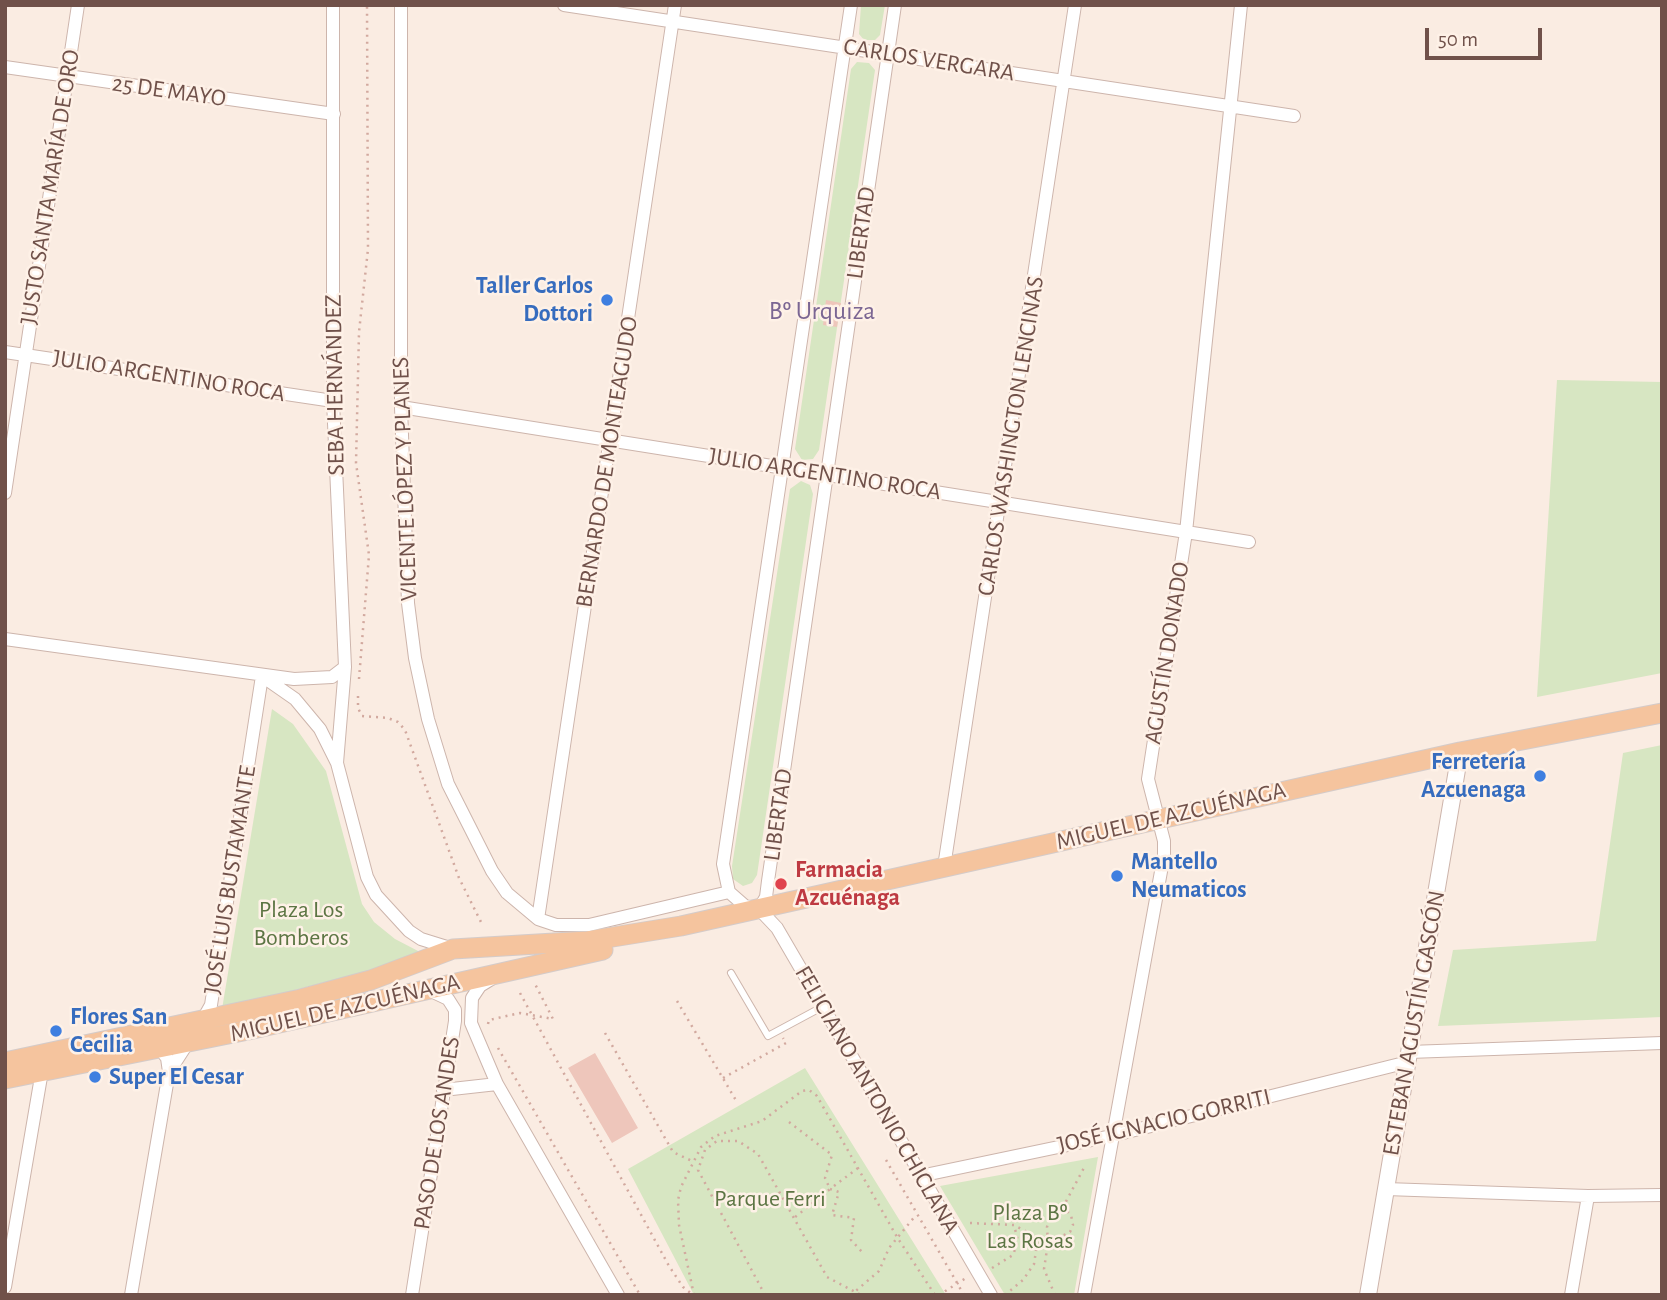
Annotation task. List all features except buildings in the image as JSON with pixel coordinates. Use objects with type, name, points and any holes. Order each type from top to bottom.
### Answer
[{"type":"main road","name":"MIGUEL DE AZCUÉNAGA","points":[[5,1062],[203,1021],[371,980],[453,948],[588,941],[681,926],[1460,752],[1662,713]]},
{"type":"main road","name":"MIGUEL DE AZCUÉNAGA","points":[[5,1079],[187,1043],[625,945],[681,926]]},
{"type":"street","name":"JUSTO SANTA MARÍA DE ORO","points":[[5,493],[78,5]]},
{"type":"street","name":"SEBA HERNÁNDEZ","points":[[333,5],[333,401],[345,667],[337,764]]},
{"type":"street","name":"VICENTE LÓPEZ Y PLANES","points":[[401,5],[401,407],[408,603],[428,719],[448,784],[492,871],[507,893],[538,919]]},
{"type":"street","name":"CARLOS VERGARA","points":[[564,5],[1294,116]]},
{"type":"street","name":"BERNARDO DE MONTEAGUDO","points":[[538,919],[675,5]]},
{"type":"street","name":"LIBERTAD","points":[[729,892],[723,864],[852,5]]},
{"type":"street","name":"LIBERTAD","points":[[759,909],[766,897],[825,474],[895,5]]},
{"type":"street","name":"CARLOS WASHINGTON LENCINAS","points":[[944,867],[1075,5]]},
{"type":"street","name":"AGUSTÍN DONADO","points":[[1084,1295],[1164,855],[1148,779],[1186,532],[1228,106],[1241,5]]},
{"type":"street","name":"25 DE MAYO","points":[[5,67],[334,114]]},
{"type":"street","name":"JULIO ARGENTINO ROCA","points":[[5,352],[333,401]]},
{"type":"street","name":"JULIO ARGENTINO ROCA","points":[[401,407],[1249,542]]},
{"type":"street","points":[[5,639],[262,676],[325,678],[339,674],[345,667]]},
{"type":"street","name":"SEBA HERNÁNDEZ","points":[[262,676],[307,711],[320,729],[337,764],[367,877],[376,895],[409,931],[421,939],[453,948]]},
{"type":"street","name":"JOSÉ LUIS BUSTAMANTE","points":[[169,1072],[211,1005],[262,676]]},
{"type":"street","name":"ESTEBAN AGUSTÍN GASCÓN","points":[[1368,1295],[1460,752]]},
{"type":"street","points":[[538,919],[556,925],[589,925],[729,892],[745,906],[759,909]]},
{"type":"street","name":"FELICIANO ANTONIO CHICLANA","points":[[759,909],[777,928],[824,1006],[990,1295]]},
{"type":"street","points":[[520,968],[480,986],[472,998],[471,1023],[496,1084],[618,1295]]},
{"type":"street","name":"PASO DE LOS ANDES","points":[[412,1295],[455,1010],[449,999],[425,989]]},
{"type":"street","points":[[134,1036],[145,1038],[161,1048]]},
{"type":"street","name":"JOSÉ IGNACIO GORRITI","points":[[920,1176],[1111,1136],[1409,1057],[1662,1043]]},
{"type":"street","name":"JOSÉ LUIS BUSTAMANTE","points":[[131,1295],[169,1072],[167,1058],[161,1048]]},
{"type":"street","points":[[5,1287],[42,1071]]},
{"type":"street","points":[[443,1090],[496,1084]]},
{"type":"street","points":[[1386,1189],[1588,1196],[1662,1195]]},
{"type":"street","points":[[1571,1295],[1588,1196]]},
{"type":"lane","points":[[731,973],[768,1036],[812,1010],[824,1006]]},
{"type":"path","points":[[367,5],[369,249],[359,332],[356,463],[369,555],[358,708],[362,716],[388,718],[398,722],[405,730],[459,878],[481,922]]},
{"type":"path","points":[[491,1035],[487,1025],[489,1020],[520,1013],[553,1019],[520,968]]},
{"type":"path","points":[[520,993],[669,1266],[683,1287],[694,1295]]},
{"type":"path","points":[[677,1001],[737,1102]]},
{"type":"path","points":[[723,1077],[786,1043],[779,1030]]},
{"type":"path","points":[[606,1033],[673,1152],[693,1162],[699,1161]]},
{"type":"path","points":[[497,1046],[640,1295]]},
{"type":"path","points":[[694,1295],[678,1212],[681,1186],[693,1162],[705,1141],[762,1121],[802,1091],[809,1090],[817,1096],[897,1237],[936,1295]]},
{"type":"path","points":[[789,1122],[832,1155],[825,1178],[830,1189],[839,1192],[832,1215],[854,1218],[851,1240],[863,1253]]},
{"type":"path","points":[[765,1295],[702,1181],[699,1161],[705,1150],[717,1142],[729,1139],[748,1145],[758,1154],[827,1277],[861,1295]]},
{"type":"path","points":[[887,1160],[964,1295]]},
{"type":"path","points":[[1055,1295],[1044,1269],[1050,1216],[1055,1209],[1063,1207],[1085,1166]]},
{"type":"path","points":[[794,1218],[858,1168]]},
{"type":"path","points":[[970,1223],[1014,1224],[1038,1238],[1056,1239],[1070,1232],[1071,1215],[1063,1207]]},
{"type":"path","points":[[851,1295],[879,1270],[897,1237],[916,1215]]},
{"type":"path","points":[[1005,1295],[1023,1280],[1034,1264],[1038,1238]]},
{"type":"green space","points":[[861,5],[885,5],[880,35],[875,40],[864,40],[859,34]]},
{"type":"green space","points":[[857,62],[869,63],[875,70],[819,450],[813,459],[802,460],[795,449],[851,69]]},
{"type":"green space","points":[[1557,380],[1662,382],[1662,673],[1537,697]]},
{"type":"green space","points":[[801,481],[810,485],[813,494],[757,875],[752,883],[743,886],[733,879],[732,866],[790,489]]},
{"type":"green space","name":"Plaza Los Bomberos","points":[[272,709],[293,724],[326,771],[362,904],[374,922],[395,939],[420,952],[379,968],[222,1009]]},
{"type":"green space","points":[[1662,745],[1662,1017],[1438,1026],[1453,950],[1596,941],[1623,753]]},
{"type":"green space","name":"Parque Ferri","points":[[805,1068],[946,1295],[694,1295],[628,1169]]},
{"type":"green space","name":"Plaza Bº Las Rosas","points":[[1098,1157],[1074,1295],[1005,1295],[940,1186]]},
{"type":"place","name":"Taller Carlos Dottori","points":[[607,300]]},
{"type":"place","name":"Ferretería Azcuenaga","points":[[1540,776]]},
{"type":"place","name":"Mantello Neumaticos","points":[[1117,876]]},
{"type":"place","name":"Farmacia Azcuénaga","points":[[781,884]]},
{"type":"place","name":"Flores San Cecilia","points":[[56,1031]]},
{"type":"place","name":"Super El Cesar","points":[[95,1077]]},
{"type":"district","name":"Bº Urquiza","points":[[822,311]]}]
